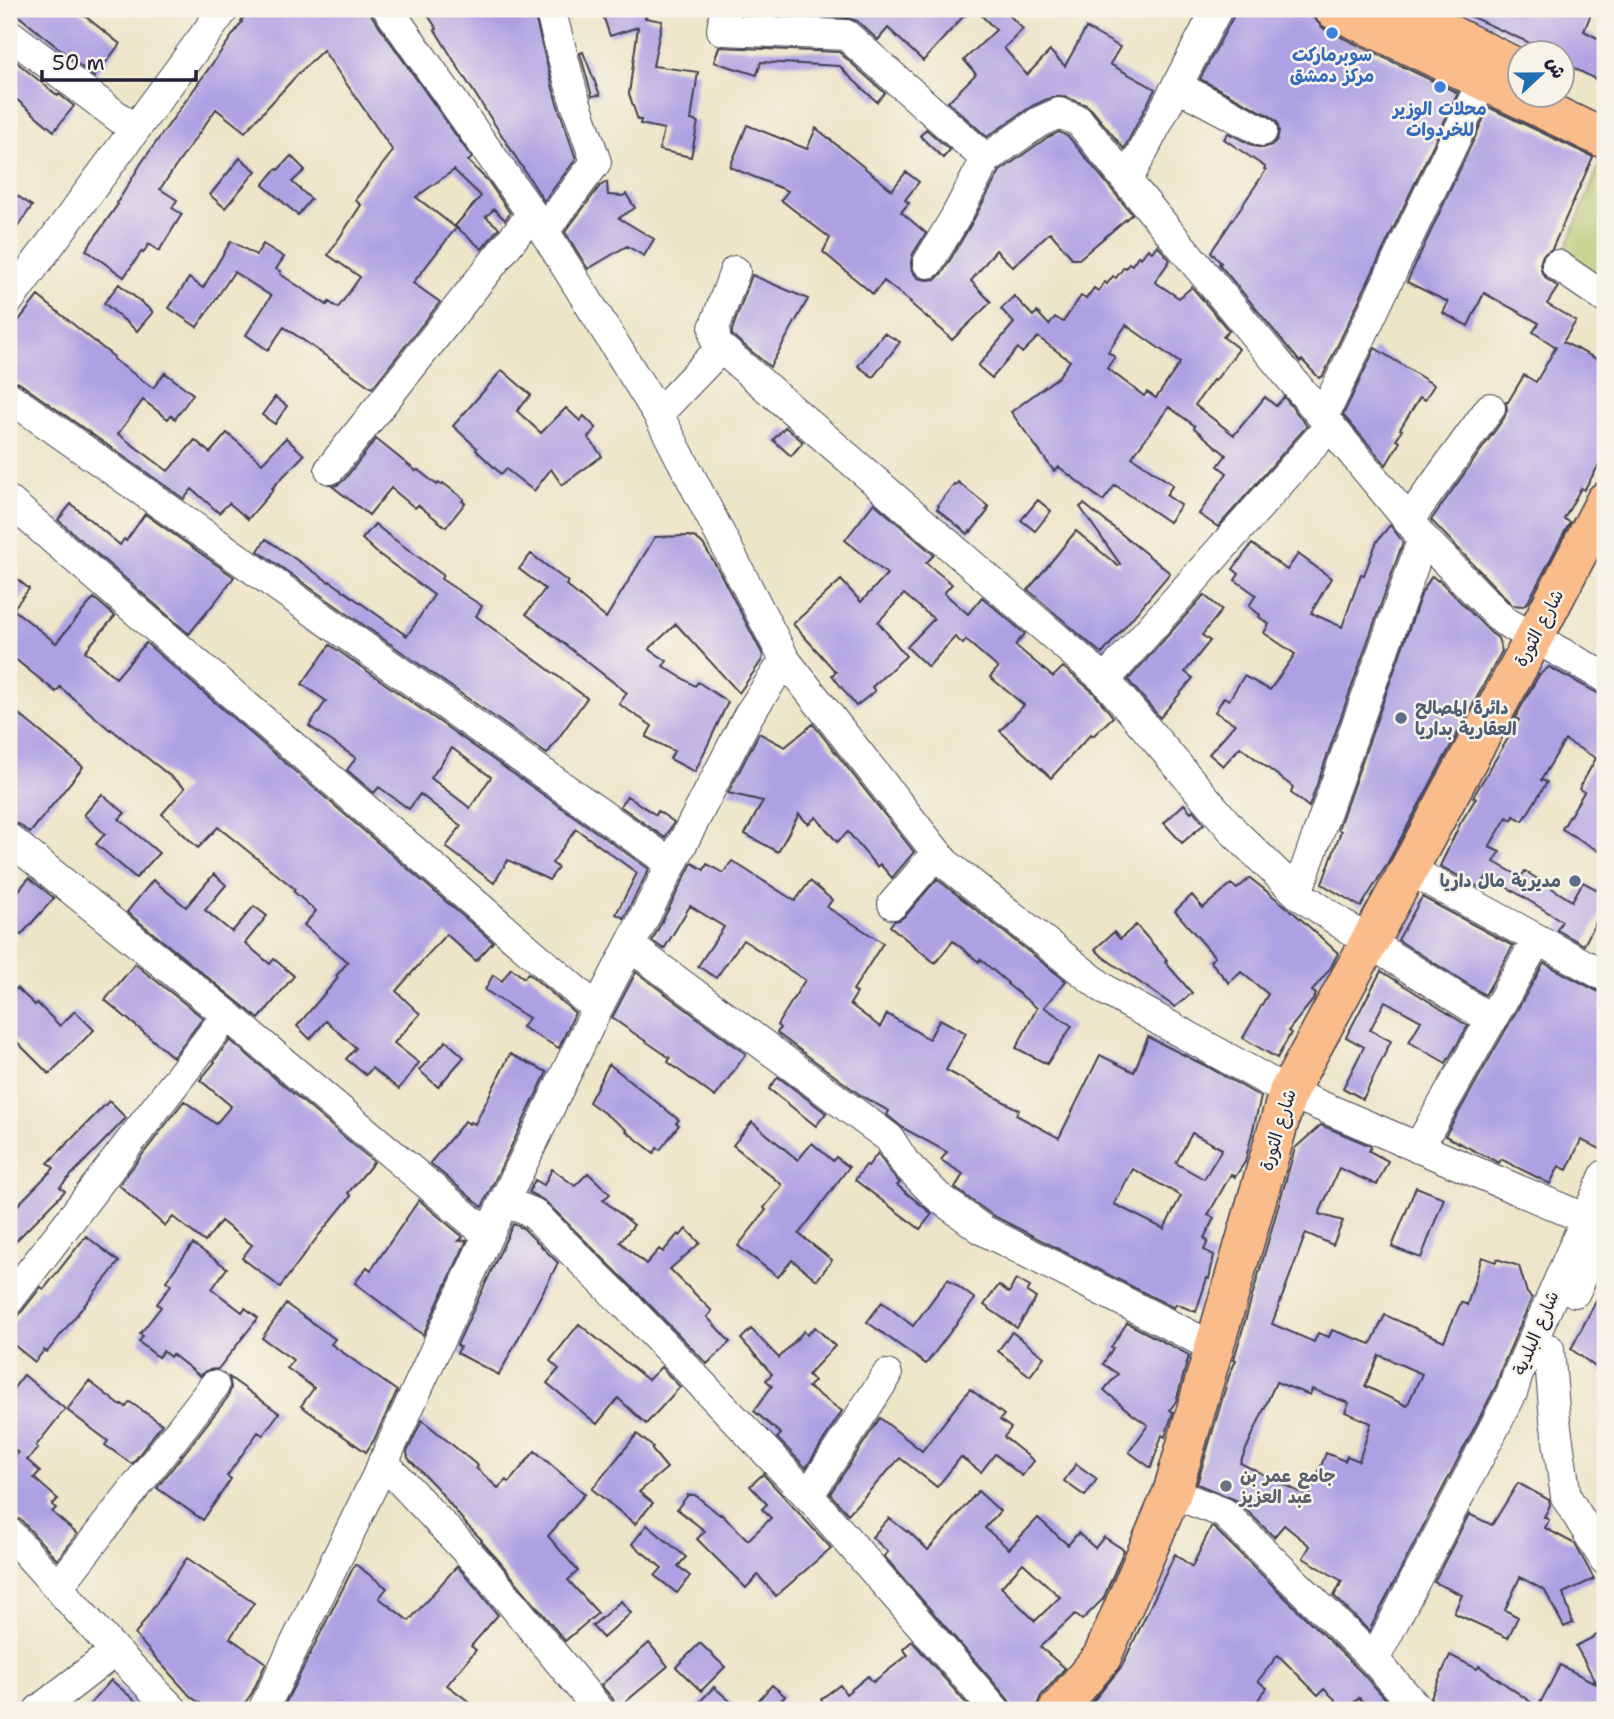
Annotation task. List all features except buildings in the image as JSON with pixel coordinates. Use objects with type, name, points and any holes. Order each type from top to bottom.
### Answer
[{"type":"main road","points":[[1333,9],[1444,32]]},
{"type":"main road","points":[[1399,9],[1444,32],[1605,139]]},
{"type":"main road","points":[[1576,96],[1605,110]]},
{"type":"main road","name":"شارع الثورة","points":[[1058,1710],[1102,1657],[1172,1493],[1288,1092],[1534,639],[1605,501]]},
{"type":"street","points":[[9,300],[224,9]]},
{"type":"street","points":[[388,9],[538,223],[657,414],[785,660],[945,863],[1107,991],[1288,1092],[1598,1224]]},
{"type":"street","points":[[330,469],[538,223],[596,162],[573,95],[550,9]]},
{"type":"street","points":[[725,9],[722,30],[846,35],[986,159]]},
{"type":"street","points":[[1127,181],[1217,9]]},
{"type":"street","points":[[9,34],[134,129]]},
{"type":"street","points":[[1105,680],[1326,421],[1499,68]]},
{"type":"street","points":[[1177,86],[1262,131]]},
{"type":"street","points":[[928,263],[986,159],[1039,122],[1059,113],[1079,121],[1416,530],[1504,621],[1605,677]]},
{"type":"street","points":[[1557,265],[1605,298]]},
{"type":"street","points":[[717,353],[714,328],[735,271]]},
{"type":"street","points":[[657,414],[721,348],[1105,680],[1235,833],[1297,893],[1492,1020]]},
{"type":"street","points":[[9,397],[672,864]]},
{"type":"street","points":[[1297,893],[1416,530],[1490,408]]},
{"type":"street","points":[[9,501],[597,1009]]},
{"type":"street","points":[[263,1710],[597,1009],[748,716],[785,660]]},
{"type":"street","points":[[9,839],[227,1014],[488,1235]]},
{"type":"street","points":[[893,904],[937,853]]},
{"type":"street","points":[[1408,869],[1605,976]]},
{"type":"street","points":[[1418,1148],[1537,940]]},
{"type":"street","points":[[630,946],[889,1138],[905,1163],[937,1196],[983,1230],[1214,1348]]},
{"type":"street","points":[[9,1300],[227,1014]]},
{"type":"street","name":"شارع البلدية","points":[[1513,1393],[1549,1349],[1598,1224],[1605,1175]]},
{"type":"street","points":[[504,1201],[533,1213],[628,1307],[808,1496],[995,1710]]},
{"type":"street","name":"شارع البلدية","points":[[1513,1393],[1518,1374],[1598,1224]]},
{"type":"street","points":[[1549,1349],[1555,1420],[1566,1497],[1605,1560]]},
{"type":"street","points":[[808,1496],[887,1375]]},
{"type":"street","points":[[58,1587],[214,1386]]},
{"type":"street","points":[[1374,1660],[1513,1393]]},
{"type":"street","points":[[383,1462],[486,1572],[599,1710]]},
{"type":"street","points":[[1172,1493],[1224,1513],[1374,1660],[1419,1710]]},
{"type":"street","points":[[9,1533],[114,1651],[173,1710]]},
{"type":"street","points":[[39,1710],[114,1651]]},
{"type":"green space","points":[[1601,161],[1605,163],[1605,289],[1565,255]]},
{"type":"place","name":"سوبرماركت مركز دمشق","points":[[1332,33]]},
{"type":"place","name":"محلات الوزير للخردوات","points":[[1440,87]]},
{"type":"place","name":"دائرة المصالح العقارية بداريا","points":[[1401,718]]},
{"type":"place","name":"مديرية مال داريا","points":[[1575,881]]},
{"type":"place","name":"جامع عمر بن عبد العزيز","points":[[1226,1486]]}]
